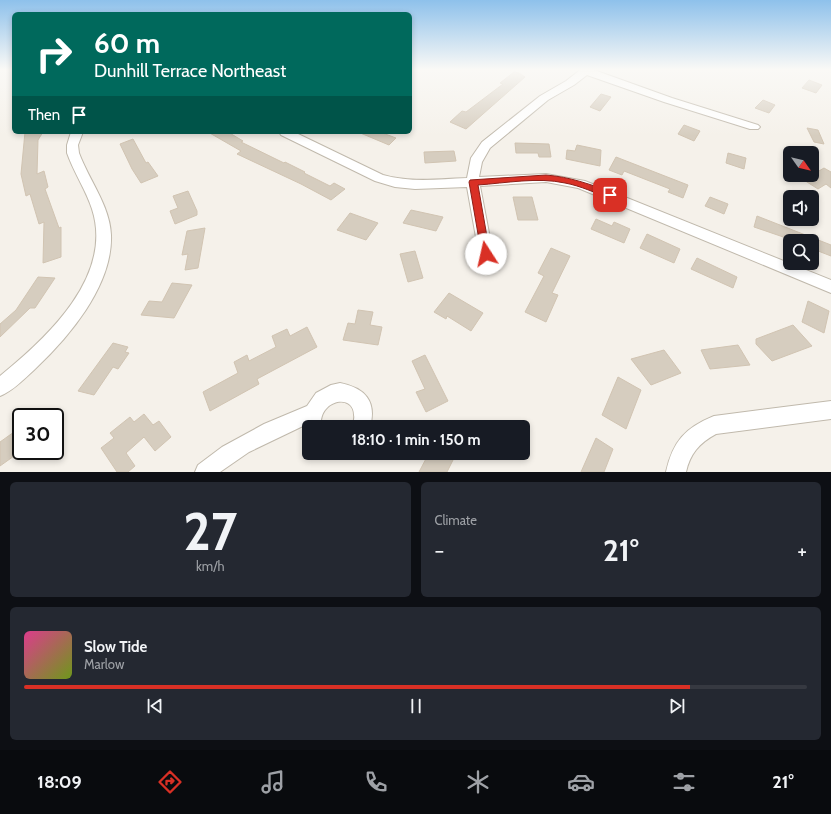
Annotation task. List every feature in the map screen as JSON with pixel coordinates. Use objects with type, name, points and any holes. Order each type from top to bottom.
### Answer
[{"type":"street","points":[[486,254],[473,182],[475,162],[486,145],[544,98],[554,92]]},
{"type":"street","points":[[650,92],[754,128]]},
{"type":"street","points":[[0,387],[17,375],[47,346],[72,316],[91,286],[97,273],[102,255],[104,237],[101,217],[72,152],[76,134]]},
{"type":"street","points":[[289,134],[379,178],[395,183],[429,185],[546,178],[581,184],[831,287]]},
{"type":"street","points":[[312,420],[317,405],[323,398],[332,393],[346,392],[359,400],[363,407],[363,420]]},
{"type":"street","points":[[676,472],[678,460],[686,445],[698,432],[714,425],[831,410]]},
{"type":"street","points":[[205,472],[234,451],[289,422],[302,421]]},
{"type":"building","points":[[492,92],[508,92],[466,129],[450,122],[462,111],[466,112]]},
{"type":"building","points":[[601,94],[611,97],[600,111],[590,107]]},
{"type":"building","points":[[763,100],[775,105],[769,113],[755,108]]},
{"type":"building","points":[[684,125],[700,131],[694,141],[678,134]]},
{"type":"building","points":[[807,128],[818,130],[824,144],[814,142]]},
{"type":"building","points":[[25,134],[42,134],[38,140],[37,174],[44,171],[48,187],[45,189],[59,228],[61,227],[61,257],[43,263],[44,222],[39,224],[30,194],[26,196],[21,174]]},
{"type":"building","points":[[211,134],[231,134],[243,141],[241,142],[284,163],[285,162],[330,186],[334,183],[345,189],[331,200],[237,154],[241,151]]},
{"type":"building","points":[[363,134],[385,134],[396,138],[389,145]]},
{"type":"building","points":[[133,139],[146,163],[148,162],[158,176],[141,183],[132,169],[120,144]]},
{"type":"building","points":[[515,143],[549,144],[551,157],[539,157],[538,153],[516,153]]},
{"type":"building","points":[[577,145],[601,150],[600,166],[566,159],[567,150],[575,151]]},
{"type":"building","points":[[454,151],[456,161],[425,163],[424,152]]},
{"type":"building","points":[[728,153],[746,158],[744,169],[726,163]]},
{"type":"building","points":[[616,157],[688,185],[683,198],[668,192],[670,189],[624,171],[622,175],[609,170]]},
{"type":"building","points":[[824,168],[831,172],[831,188],[826,184],[818,189],[807,182],[819,182],[819,171]]},
{"type":"building","points":[[188,191],[197,211],[197,215],[175,224],[170,211],[178,208],[173,196]]},
{"type":"building","points":[[513,197],[532,197],[538,220],[518,220]]},
{"type":"building","points":[[710,197],[728,204],[724,214],[705,206]]},
{"type":"building","points":[[411,210],[443,217],[436,231],[403,223]]},
{"type":"building","points":[[350,213],[378,223],[366,240],[337,230]]},
{"type":"building","points":[[757,216],[803,234],[783,234],[783,237],[754,227]]},
{"type":"building","points":[[596,219],[612,226],[614,222],[630,229],[624,243],[591,229]]},
{"type":"building","points":[[205,228],[198,268],[185,270],[188,254],[182,255],[187,231]]},
{"type":"building","points":[[647,234],[680,249],[674,263],[640,248]]},
{"type":"building","points":[[819,240],[831,245],[831,256],[819,251]]},
{"type":"building","points":[[551,248],[570,256],[552,293],[558,295],[546,322],[525,312],[544,276],[538,273]]},
{"type":"building","points":[[415,251],[423,278],[408,282],[400,254]]},
{"type":"building","points":[[697,258],[737,277],[733,288],[691,269]]},
{"type":"building","points":[[38,277],[55,278],[35,308],[30,308],[0,337],[0,324],[16,310]]},
{"type":"building","points":[[172,283],[192,285],[174,318],[141,315],[149,301],[162,302]]},
{"type":"building","points":[[449,293],[483,313],[471,331],[447,316],[446,319],[434,312]]},
{"type":"building","points":[[808,301],[829,311],[824,333],[802,322]]},
{"type":"building","points":[[358,310],[373,312],[370,325],[382,327],[378,345],[343,340],[348,323],[355,324]]},
{"type":"building","points":[[793,325],[812,346],[772,361],[756,344],[756,339]]},
{"type":"building","points":[[307,327],[317,347],[257,379],[259,384],[210,411],[203,392],[238,373],[234,362],[247,355],[249,361],[276,347],[272,336],[287,329],[290,336]]},
{"type":"building","points":[[113,343],[128,347],[125,352],[129,353],[118,369],[113,367],[94,395],[78,391]]},
{"type":"building","points":[[738,345],[750,365],[710,369],[701,350]]},
{"type":"building","points":[[664,350],[681,373],[651,385],[631,359]]},
{"type":"building","points":[[425,355],[448,401],[426,412],[416,392],[425,389],[412,361]]},
{"type":"building","points":[[618,377],[641,390],[626,429],[602,415]]},
{"type":"building","points":[[144,414],[153,425],[159,421],[171,437],[155,451],[144,437],[126,453],[135,466],[128,472],[117,472],[101,448],[114,438],[110,433],[130,417],[134,422]]},
{"type":"building","points":[[12,433],[12,457],[0,466],[0,442]]},
{"type":"building","points":[[596,438],[613,449],[604,472],[581,472]]},
{"type":"building","points":[[425,460],[453,460],[447,472],[419,472]]},
{"type":"route","points":[[486,254],[473,182],[546,178],[581,184],[610,195]]}]
